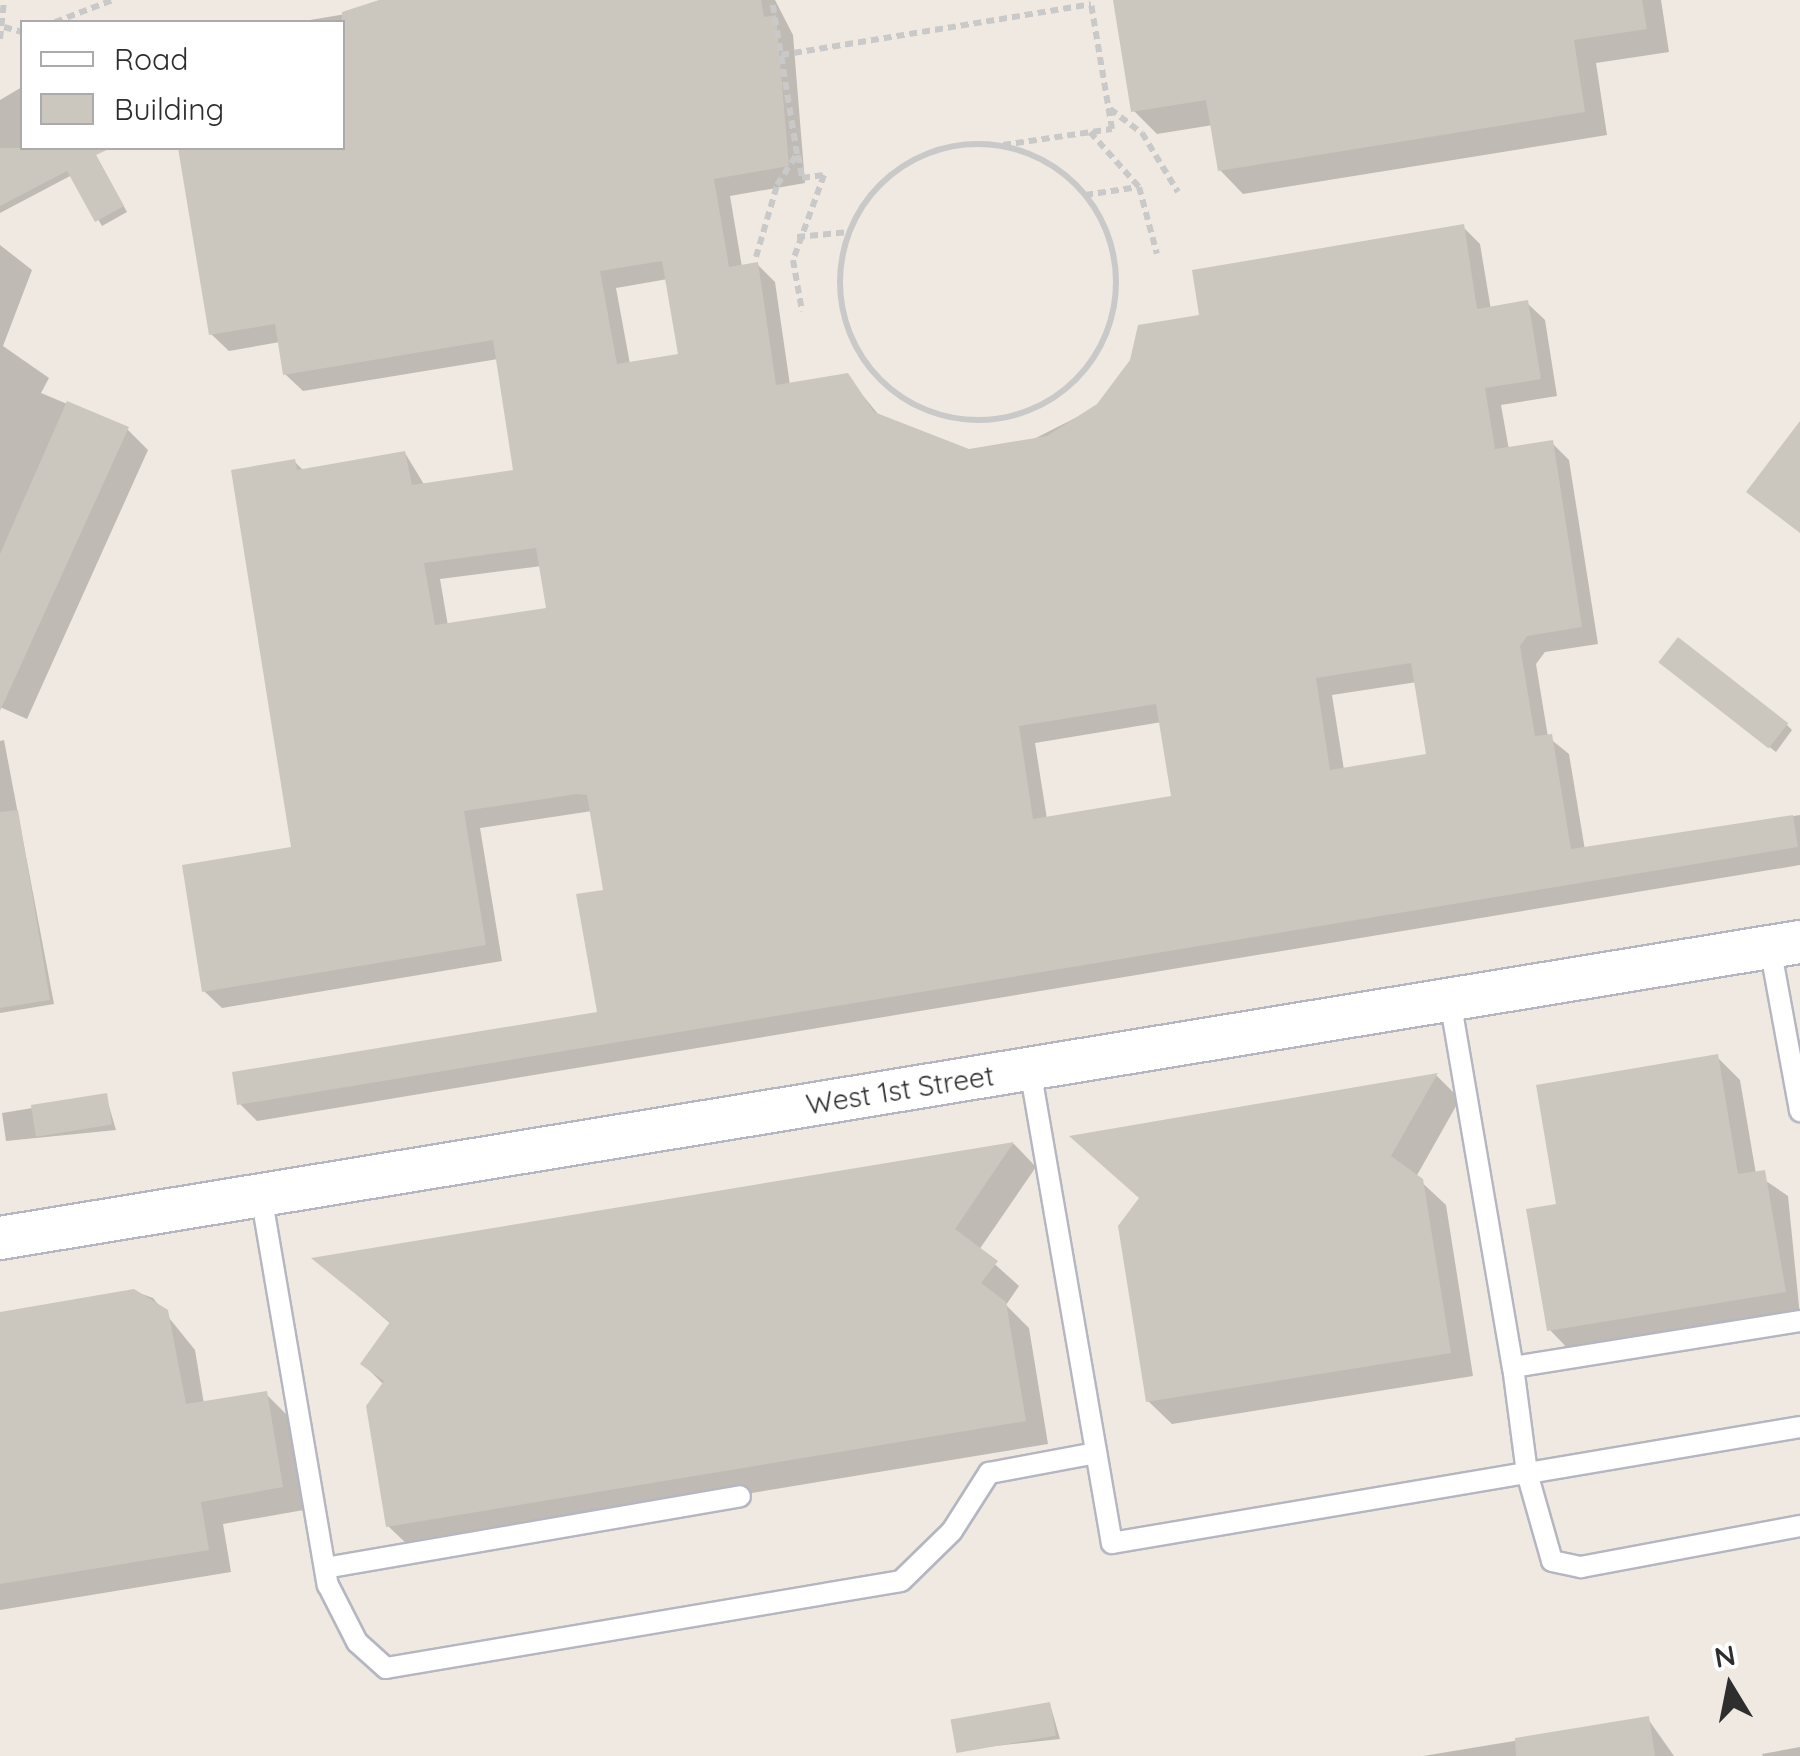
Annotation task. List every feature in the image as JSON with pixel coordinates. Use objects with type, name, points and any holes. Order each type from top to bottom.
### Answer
[{"type":"street","name":"West 1st Street","points":[[0,1238],[1785,945]]},
{"type":"lane","points":[[1785,945],[1800,1111]]},
{"type":"lane","points":[[1450,1000],[1513,1367],[1526,1473],[1552,1561],[1581,1567],[1800,1526]]},
{"type":"lane","points":[[1030,1069],[1112,1543],[1800,1427]]},
{"type":"lane","points":[[261,1195],[326,1568],[357,1642],[386,1668],[901,1582],[952,1531],[990,1472],[1096,1453]]},
{"type":"lane","points":[[1513,1367],[1800,1322]]},
{"type":"lane","points":[[326,1568],[740,1496]]},
{"type":"path","points":[[0,40],[4,0]]},
{"type":"path","points":[[59,20],[113,0]]},
{"type":"path","points":[[772,0],[802,178],[824,175],[797,237],[802,311]]},
{"type":"path","points":[[781,55],[1091,2],[1112,129],[1002,145],[958,144],[916,158],[880,183],[849,232],[840,305],[856,350],[886,388],[928,412],[976,421],[1023,414],[1065,390],[1097,354],[1115,309],[1116,261],[1085,195],[1043,159],[1002,145]]},
{"type":"path","points":[[4,27],[20,31]]},
{"type":"path","points":[[1109,109],[1142,134],[1178,192]]},
{"type":"path","points":[[1090,132],[1139,187],[1157,254]]},
{"type":"path","points":[[756,257],[777,186],[798,154]]},
{"type":"path","points":[[1085,195],[1139,187]]},
{"type":"path","points":[[797,237],[849,232]]},
{"type":"building","points":[[379,0],[761,0],[764,17],[776,15],[789,166],[714,179],[729,267],[758,262],[776,385],[848,373],[874,412],[969,449],[1047,436],[1097,404],[1130,360],[1138,325],[1199,315],[1192,270],[1464,224],[1477,309],[1528,300],[1541,379],[1485,388],[1495,449],[1553,440],[1582,627],[1527,636],[1520,646],[1535,736],[1552,734],[1571,849],[1793,815],[1798,847],[237,1105],[232,1072],[597,1012],[576,894],[603,890],[587,795],[577,794],[464,811],[486,945],[202,992],[182,865],[291,847],[231,470],[295,459],[297,470],[405,451],[412,485],[513,470],[493,340],[283,375],[275,324],[209,335],[178,150],[345,150],[342,12]],"holes":[[[662,261],[678,354],[617,364],[600,271]],[[536,548],[546,608],[435,625],[424,563]],[[1411,663],[1426,754],[1330,770],[1316,678]],[[1156,704],[1171,796],[1033,819],[1019,726]]]},
{"type":"building","points":[[1113,0],[1642,0],[1647,29],[1574,40],[1585,112],[1218,171],[1206,100],[1131,112]]},
{"type":"building","points":[[0,148],[20,148],[107,150],[96,155],[124,206],[95,222],[67,171],[0,206]]},
{"type":"building","points":[[67,401],[129,427],[0,711],[0,554]]},
{"type":"building","points":[[1800,421],[1800,533],[1746,492]]},
{"type":"building","points":[[1678,637],[1788,723],[1769,748],[1658,662]]},
{"type":"building","points":[[18,810],[50,1000],[0,1008],[0,812]]},
{"type":"building","points":[[1718,1054],[1738,1174],[1765,1170],[1786,1292],[1547,1331],[1526,1209],[1556,1204],[1536,1085]]},
{"type":"building","points":[[1438,1073],[1391,1156],[1423,1179],[1451,1353],[1146,1402],[1118,1226],[1139,1198],[1069,1136]]},
{"type":"building","points":[[107,1093],[112,1125],[36,1137],[31,1105]]},
{"type":"building","points":[[1014,1142],[955,1229],[998,1261],[981,1283],[1006,1302],[1026,1421],[386,1527],[366,1406],[384,1381],[360,1364],[390,1322],[311,1258]]},
{"type":"building","points":[[134,1289],[168,1310],[186,1404],[267,1391],[283,1487],[201,1502],[209,1550],[0,1584],[0,1312]]},
{"type":"building","points":[[1050,1702],[1056,1735],[956,1753],[951,1720]]},
{"type":"building","points":[[1649,1716],[1655,1756],[1516,1756],[1515,1738]]}]
